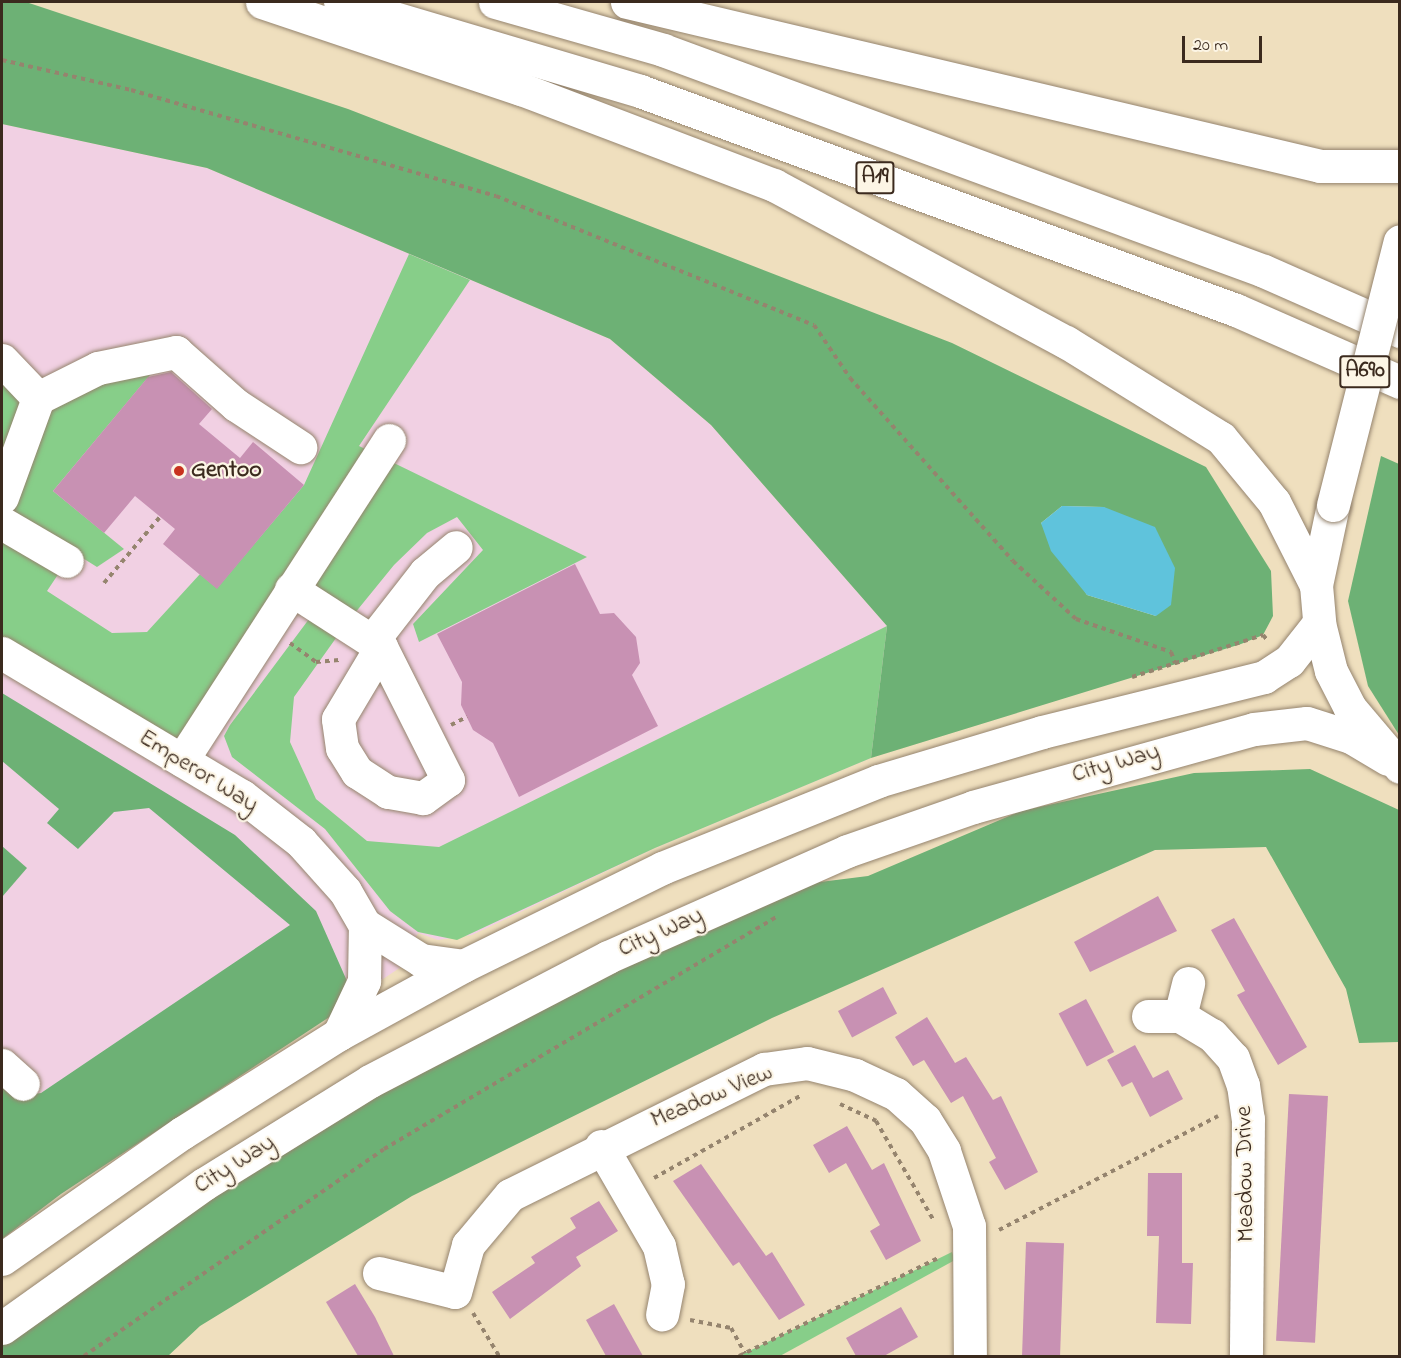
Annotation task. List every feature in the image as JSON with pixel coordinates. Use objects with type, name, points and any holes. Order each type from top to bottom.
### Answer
[{"type":"main road","points":[[262,2],[521,89],[774,185],[1066,342],[1221,438],[1274,502],[1316,585]]},
{"type":"main road","name":"A19","points":[[340,2],[640,91],[1236,310],[1400,382]]},
{"type":"main road","name":"A19","points":[[495,2],[663,50],[1264,271],[1400,331]]},
{"type":"main road","points":[[627,2],[1320,166],[1400,166]]},
{"type":"main road","name":"A690","points":[[1394,763],[1341,689],[1318,623],[1316,585],[1400,241]]},
{"type":"main road","points":[[2,497],[38,398],[98,368],[176,352],[236,405],[300,447]]},
{"type":"main road","points":[[2,360],[38,398]]},
{"type":"main road","points":[[182,760],[389,440]]},
{"type":"main road","points":[[2,523],[67,561]]},
{"type":"main road","points":[[291,589],[376,644],[448,780],[423,798],[381,787],[357,772],[342,748],[338,719],[363,674],[376,644],[425,573],[456,547]]},
{"type":"main road","name":"City Way","points":[[2,1259],[182,1133],[339,1034],[463,966],[662,868],[878,781],[1042,732],[1264,677],[1289,661],[1318,623]]},
{"type":"main road","name":"Emperor Way","points":[[2,653],[242,796],[301,842],[345,891],[365,925],[421,960],[463,966]]},
{"type":"main road","name":"City Way","points":[[2,1328],[204,1184],[370,1081],[609,957],[847,851],[973,807],[1254,729],[1307,723],[1351,737],[1394,763]]},
{"type":"main road","points":[[339,1034],[364,981],[365,925]]},
{"type":"main road","name":"Meadow Drive","points":[[1188,983],[1164,1016],[1212,1035],[1233,1058],[1244,1085],[1248,1119],[1246,1356]]},
{"type":"main road","name":"Meadow View","points":[[455,1292],[468,1245],[510,1195],[601,1146],[764,1069],[807,1063],[855,1076],[896,1094],[925,1120],[960,1186],[969,1226],[970,1356]]},
{"type":"main road","points":[[601,1146],[659,1246],[668,1284],[662,1314]]},
{"type":"main road","points":[[379,1273],[455,1292]]},
{"type":"path","points":[[2,60],[131,90],[496,196],[814,325],[850,378],[1013,561],[1076,619],[1171,652],[1175,663],[1263,635],[1289,661]]},
{"type":"path","points":[[104,583],[160,517]]},
{"type":"path","points":[[280,650],[287,641],[316,662],[342,660],[363,674]]},
{"type":"path","points":[[84,1356],[384,1149],[787,911]]},
{"type":"path","points":[[628,1192],[803,1094],[814,1096]]},
{"type":"path","points":[[835,1101],[876,1121],[940,1232]]},
{"type":"path","points":[[455,1292],[499,1356]]},
{"type":"path","points":[[662,1314],[731,1328],[745,1353]]},
{"type":"shaded area","points":[[2,124],[207,168],[610,339],[711,425],[887,626],[871,758],[655,848],[472,935],[438,940],[418,933],[401,967],[61,1194],[2,1239]]},
{"type":"green space","points":[[2,2],[26,2],[348,109],[952,343],[1206,467],[1271,571],[1273,616],[1263,635],[1241,644],[871,758],[887,626],[711,425],[610,339],[207,168],[2,124]],"holes":[[[1062,506],[1104,507],[1156,616],[1087,595],[1041,523]]]},
{"type":"green space","points":[[409,254],[470,280],[359,446],[587,557],[419,642],[413,624],[483,550],[457,517],[427,533],[394,565],[346,624],[294,697],[290,742],[316,799],[367,841],[439,847],[887,626],[871,758],[655,848],[457,940],[418,932],[390,911],[325,829],[232,757],[224,736],[230,725],[318,607],[292,590],[182,760],[2,653],[2,376],[65,394],[160,363],[53,491],[124,549],[97,567],[73,552],[47,591],[112,633],[147,632],[200,574],[217,588],[304,485]]},
{"type":"green space","points":[[1381,456],[1399,464],[1399,735],[1368,686],[1348,601]]},
{"type":"green space","points":[[2,693],[235,835],[316,911],[347,981],[331,1016],[61,1194],[2,1239],[2,1087],[13,1097],[41,1093],[290,925],[149,808],[114,812],[78,849],[47,823],[59,809],[2,761]]},
{"type":"green space","points":[[1310,769],[1399,810],[1399,1042],[1359,1043],[1346,989],[1266,847],[1155,850],[772,1018],[412,1196],[200,1326],[168,1356],[2,1356],[2,1328],[204,1184],[757,890],[868,876],[1021,811],[1194,773]]},
{"type":"green space","points":[[2,846],[27,868],[2,897]]},
{"type":"green space","points":[[952,1252],[955,1260],[780,1356],[739,1356]]},
{"type":"water","points":[[1062,506],[1104,507],[1155,527],[1175,568],[1171,605],[1156,616],[1087,595],[1051,551],[1041,523]]},
{"type":"building","name":"Gentoo","points":[[171,372],[212,409],[199,424],[240,458],[253,442],[304,485],[217,589],[163,544],[175,529],[135,496],[104,533],[53,491],[148,377]]},
{"type":"building","points":[[575,564],[600,614],[614,613],[636,637],[640,663],[632,675],[658,726],[519,797],[493,743],[473,730],[461,705],[462,682],[437,634]]},
{"type":"building","points":[[1158,896],[1177,931],[1090,972],[1074,942]]},
{"type":"building","points":[[1234,918],[1307,1047],[1278,1065],[1237,995],[1245,991],[1211,930]]},
{"type":"building","points":[[883,987],[897,1013],[852,1037],[838,1011]]},
{"type":"building","points":[[1086,999],[1114,1052],[1087,1067],[1059,1014]]},
{"type":"building","points":[[927,1017],[955,1063],[966,1057],[993,1100],[1001,1096],[1038,1172],[1005,1190],[989,1162],[996,1158],[963,1096],[951,1103],[924,1060],[913,1066],[895,1037]]},
{"type":"building","points":[[1135,1045],[1153,1078],[1168,1070],[1183,1099],[1150,1117],[1132,1082],[1122,1087],[1107,1060]]},
{"type":"building","points":[[1289,1094],[1328,1096],[1315,1343],[1276,1341]]},
{"type":"building","points":[[847,1126],[872,1170],[884,1163],[921,1241],[886,1260],[870,1231],[880,1225],[846,1163],[829,1173],[813,1145]]},
{"type":"building","points":[[701,1164],[766,1256],[772,1252],[805,1305],[779,1320],[739,1262],[733,1266],[673,1181]]},
{"type":"building","points":[[1148,1173],[1182,1173],[1182,1263],[1193,1263],[1191,1324],[1156,1323],[1159,1236],[1147,1236]]},
{"type":"building","points":[[599,1201],[618,1231],[576,1257],[581,1266],[510,1319],[492,1292],[535,1263],[531,1257],[576,1228],[570,1218]]},
{"type":"building","points":[[1026,1242],[1064,1243],[1060,1356],[1022,1356]]},
{"type":"building","points":[[355,1284],[375,1317],[394,1356],[358,1356],[326,1302]]},
{"type":"building","points":[[614,1304],[643,1356],[606,1356],[586,1320]]},
{"type":"building","points":[[901,1307],[918,1337],[884,1356],[856,1356],[846,1338]]},
{"type":"place","name":"Gentoo","points":[[179,471]]}]
